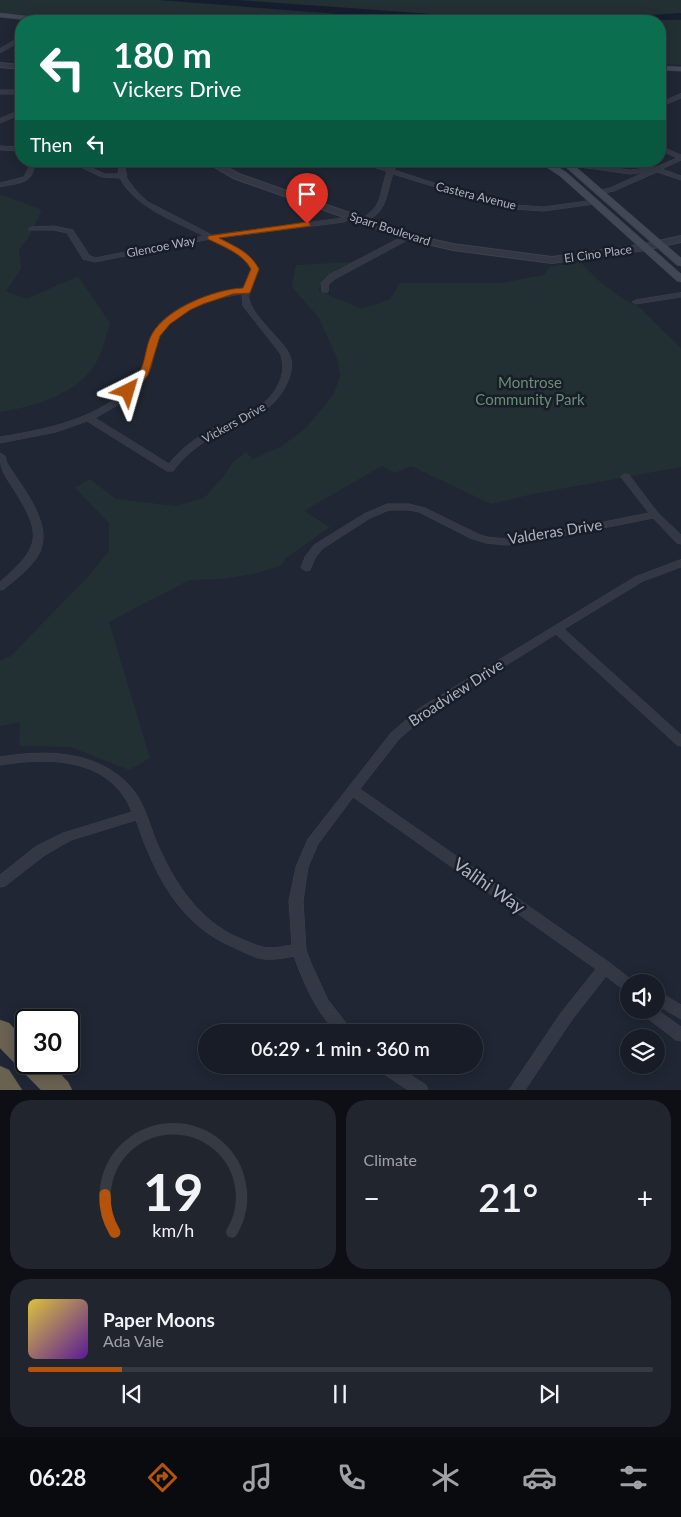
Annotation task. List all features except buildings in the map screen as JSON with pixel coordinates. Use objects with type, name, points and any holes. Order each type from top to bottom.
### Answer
[{"type":"highway","points":[[0,1031],[15,1047]]},
{"type":"highway","points":[[43,1074],[59,1090]]},
{"type":"highway","points":[[0,1078],[9,1090]]},
{"type":"main road","points":[[0,15],[15,17]]},
{"type":"main road","points":[[0,20],[15,21]]},
{"type":"main road","points":[[666,68],[681,68]]},
{"type":"main road","points":[[551,167],[563,174],[681,279]]},
{"type":"main road","points":[[570,167],[681,263]]},
{"type":"street","points":[[0,51],[15,42]]},
{"type":"street","points":[[0,65],[15,66]]},
{"type":"street","points":[[0,92],[15,92]]},
{"type":"street","points":[[666,102],[681,96]]},
{"type":"street","points":[[0,121],[15,115]]},
{"type":"street","points":[[0,148],[15,149]]},
{"type":"street","points":[[666,151],[681,157]]},
{"type":"street","points":[[666,164],[681,157]]},
{"type":"street","points":[[0,185],[16,183],[28,178],[32,167]]},
{"type":"street","points":[[84,167],[104,176],[121,176]]},
{"type":"street","points":[[0,440],[47,433],[88,418],[111,406],[139,382],[146,368],[156,335],[166,322],[186,308],[200,302],[232,291],[247,291],[255,269],[250,260],[242,253],[146,203],[121,176],[121,167]]},
{"type":"street","name":"Sparr Boulevard","points":[[219,167],[236,176],[409,237],[453,247],[525,255],[551,260]]},
{"type":"street","name":"Castera Avenue","points":[[377,167],[502,204],[526,208],[543,209],[595,202]]},
{"type":"street","points":[[362,221],[381,207],[389,171],[392,167]]},
{"type":"street","points":[[586,167],[630,172],[656,169],[681,178]]},
{"type":"street","points":[[600,192],[612,190],[660,167]]},
{"type":"street","name":"Glencoe Way","points":[[31,229],[54,228],[70,232],[86,258],[100,260],[210,237],[344,220],[351,217]]},
{"type":"street","points":[[324,290],[325,283],[332,277],[409,237]]},
{"type":"street","name":"El Cino Place","points":[[551,260],[645,247],[681,239]]},
{"type":"street","name":"Vickers Drive","points":[[88,418],[170,469],[178,458],[194,444],[264,408],[281,389],[288,372],[287,358],[247,306],[245,300],[247,291]]},
{"type":"street","points":[[636,302],[681,295]]},
{"type":"street","points":[[0,456],[6,471],[40,528],[37,550],[29,563],[0,587]]},
{"type":"street","points":[[626,477],[655,515],[681,540]]},
{"type":"street","name":"Valderas Drive","points":[[306,568],[310,557],[318,547],[367,516],[387,507],[409,507],[422,510],[474,536],[486,540],[506,542],[538,538],[655,515]]},
{"type":"street","name":"Broadview Drive","points":[[339,1024],[318,996],[299,950],[296,901],[302,868],[313,842],[395,736],[424,711],[640,579],[681,563]]},
{"type":"street","points":[[557,629],[681,742]]},
{"type":"street","points":[[0,761],[34,756],[65,757],[90,764],[112,776],[123,786],[140,814],[148,838],[173,890],[209,930],[236,944],[265,953],[299,950]]},
{"type":"street","name":"Valihi Way","points":[[352,790],[604,967],[620,981]]},
{"type":"street","points":[[0,882],[40,851],[67,836],[140,814]]},
{"type":"street","points":[[516,1090],[566,1017],[604,967]]},
{"type":"street","points":[[665,1002],[681,1013]]},
{"type":"street","points":[[659,1019],[681,1035]]},
{"type":"street","points":[[397,1074],[421,1090]]},
{"type":"green space","points":[[0,0],[681,0],[681,65],[666,64],[666,15],[26,15],[0,12]]},
{"type":"green space","points":[[0,194],[42,210],[28,238],[19,250],[21,269],[6,291],[27,299],[78,276],[110,323],[97,361],[79,382],[55,397],[0,412]]},
{"type":"green space","name":"Montrose Community Park","points":[[352,262],[327,277],[320,285],[319,291],[362,309],[390,299],[400,283],[502,283],[544,275],[549,267],[580,262],[599,281],[623,299],[639,307],[681,348],[681,467],[533,494],[491,504],[411,466],[395,473],[382,466],[304,511],[330,527],[286,558],[282,565],[254,574],[222,579],[189,580],[109,622],[150,758],[129,770],[71,747],[19,746],[20,722],[0,726],[0,661],[11,656],[91,573],[109,551],[109,523],[75,488],[90,479],[116,499],[176,506],[204,498],[223,477],[233,462],[246,452],[253,459],[282,446],[306,428],[333,395],[340,377],[338,361],[319,318],[292,287],[296,265]]},
{"type":"water","points":[[158,0],[237,0],[446,15],[352,15]]},
{"type":"water","points":[[681,13],[681,20],[666,20],[666,15],[649,15]]},
{"type":"route","points":[[128,391],[139,382],[143,375],[156,335],[166,322],[186,308],[200,302],[232,291],[247,291],[255,273],[250,260],[242,253],[210,237],[307,224]]}]
